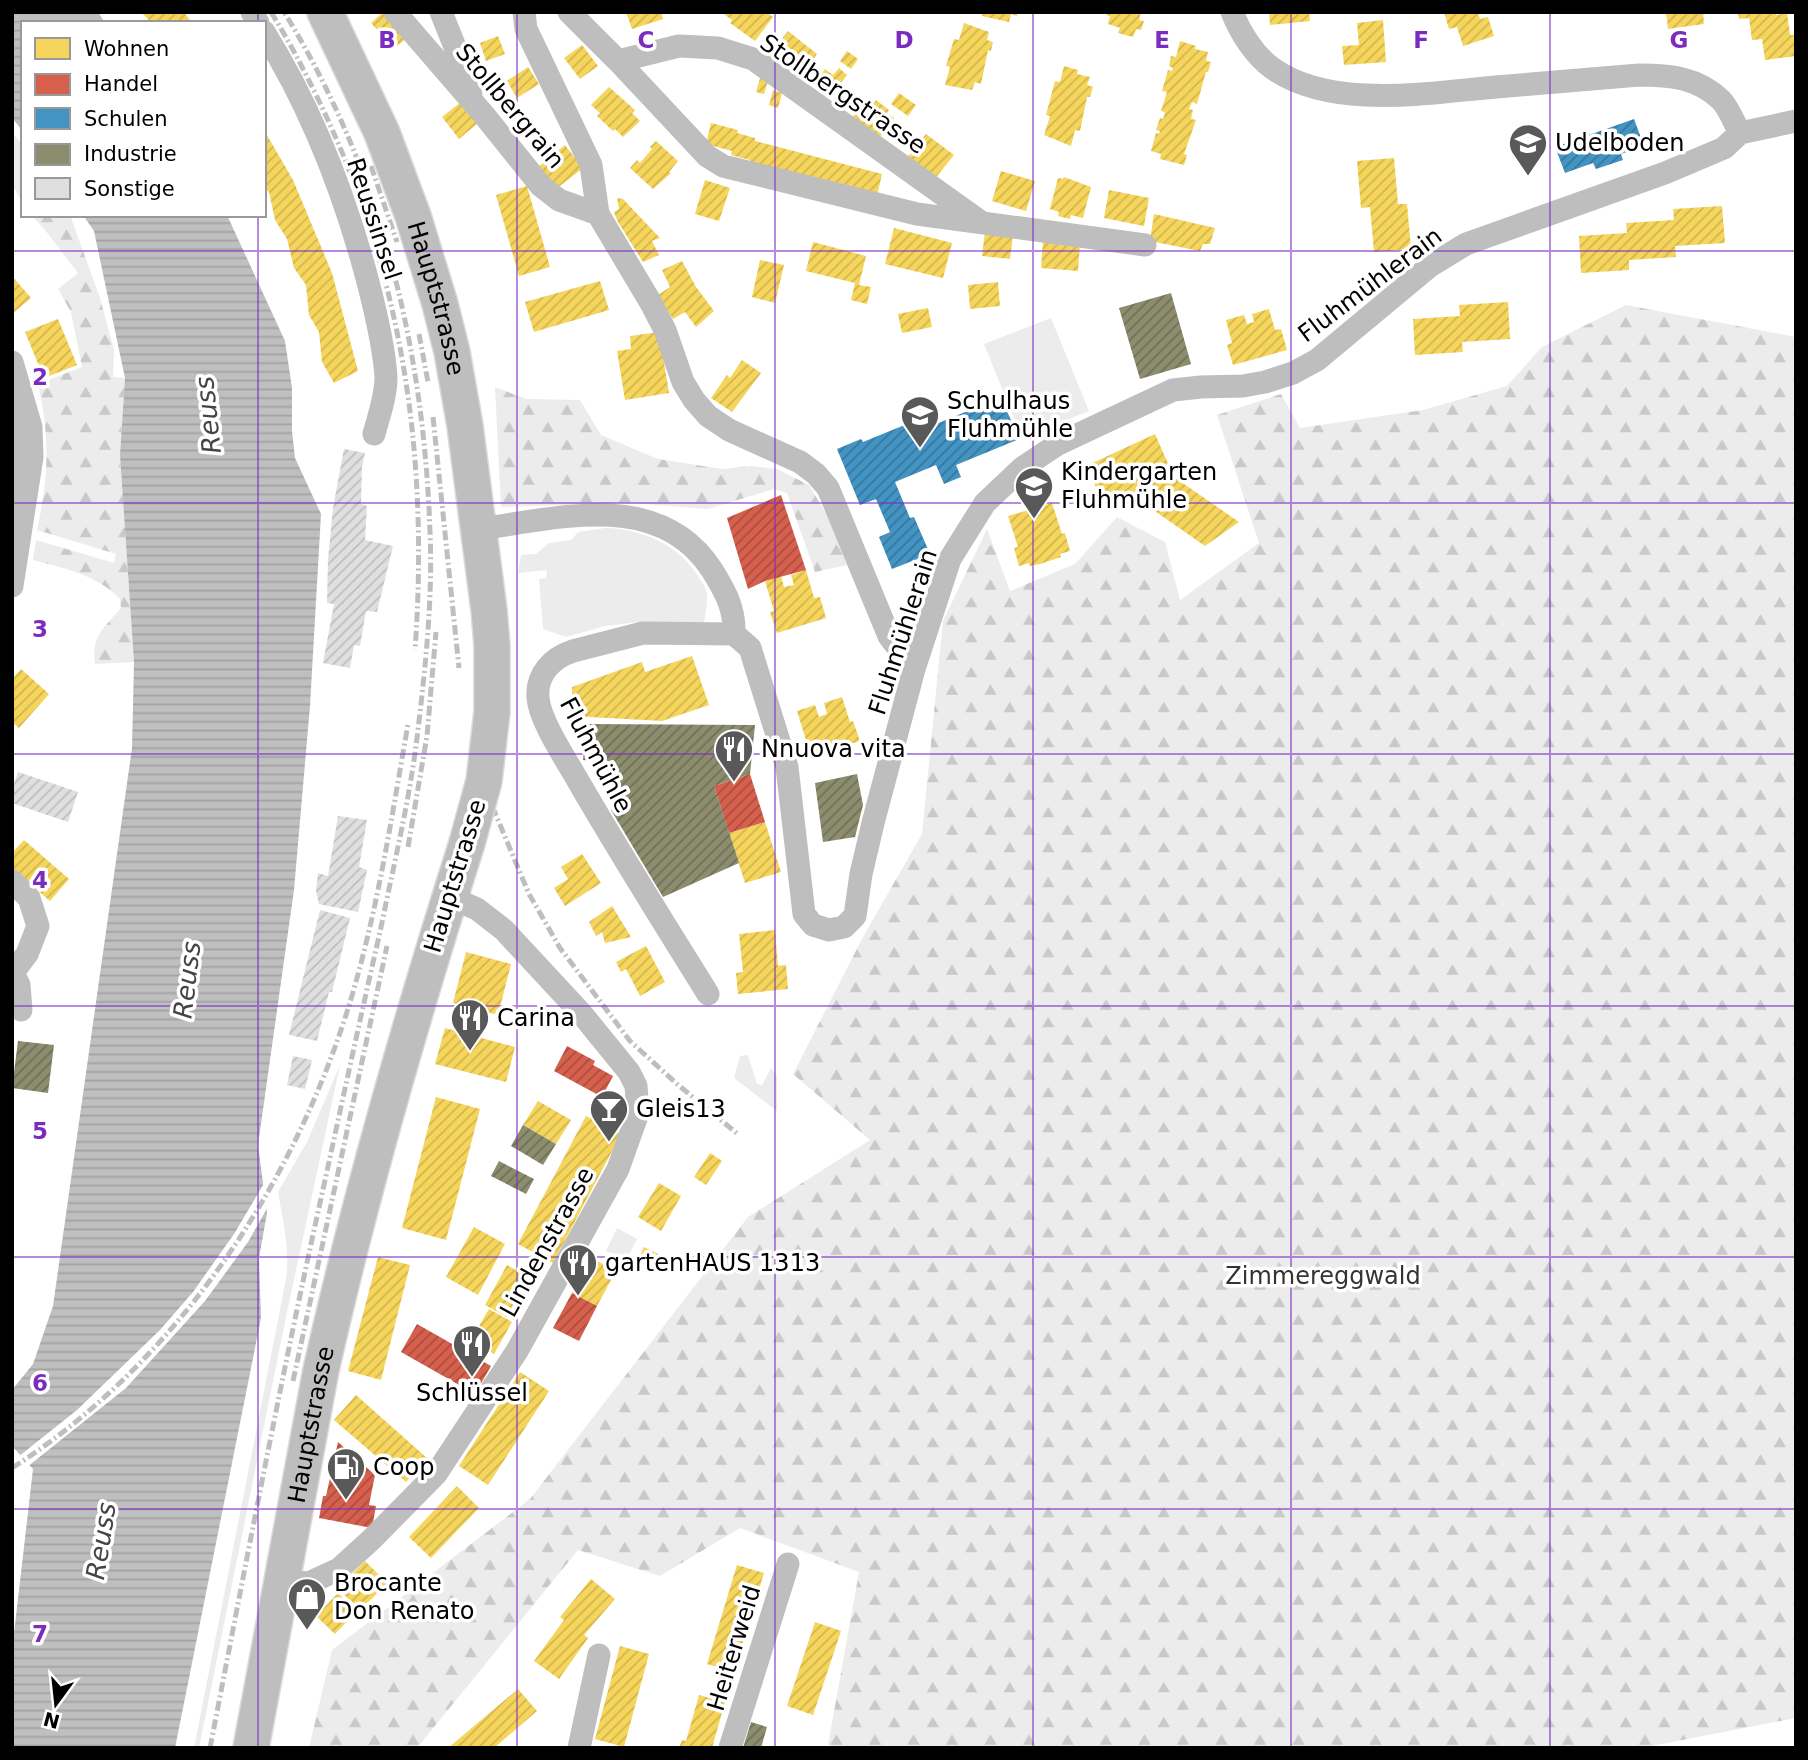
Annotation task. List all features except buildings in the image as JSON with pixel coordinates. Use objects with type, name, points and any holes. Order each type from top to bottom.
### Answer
[{"type":"main road","name":"Hauptstrasse","points":[[251,1748],[295,1582],[321,1370],[353,1234],[416,1006],[480,801],[492,716],[492,645],[465,426],[452,352],[413,216],[382,133],[324,12]]},
{"type":"street","name":"Stollbergrain","points":[[395,12],[541,186],[558,200],[598,214]]},
{"type":"street","points":[[441,12],[463,67],[474,104]]},
{"type":"street","name":"Stollbergrain","points":[[524,12],[526,29],[591,165],[598,214],[665,330],[683,382],[708,416],[729,430],[800,462],[828,488],[889,636],[914,669]]},
{"type":"street","name":"Stollbergstrasse","points":[[569,12],[707,156],[723,166],[917,214],[1145,245]]},
{"type":"street","points":[[1232,12],[1243,35],[1272,68],[1299,82],[1322,89],[1380,95],[1423,94],[1639,75],[1670,75],[1696,82],[1721,101],[1741,133],[1796,121]]},
{"type":"street","name":"Reussinsel","points":[[266,36],[300,97],[334,175],[356,239],[376,312],[386,376],[385,397],[374,434]]},
{"type":"street","name":"Stollbergstrasse","points":[[618,61],[679,46],[718,48],[753,59],[984,224]]},
{"type":"street","name":"Fluhmühlerain","points":[[479,539],[573,515],[613,514],[666,527],[692,546],[731,601],[734,634],[750,648],[787,767],[804,914],[813,925],[822,928],[829,930],[844,926],[855,916],[858,909],[861,874],[873,823],[914,669],[950,559],[985,503],[1039,454],[1173,390],[1243,386],[1293,373],[1317,360],[1430,267],[1466,244],[1665,173],[1724,148],[1741,133]]},
{"type":"street","points":[[12,362],[17,400],[31,427],[32,457],[12,586]]},
{"type":"street","name":"Fluhmühle","points":[[708,994],[556,744],[540,710],[538,691],[543,673],[549,665],[573,651],[643,633],[734,634]]},
{"type":"street","points":[[12,881],[29,898],[38,926],[27,954],[13,971],[19,985],[21,1010]]},
{"type":"street","name":"Lindenstrasse","points":[[295,1582],[339,1569],[436,1474],[517,1351],[618,1169],[638,1113],[636,1086],[629,1072],[581,1013],[504,930],[477,909],[450,897]]},
{"type":"street","name":"Heiterweid","points":[[730,1748],[788,1564]]},
{"type":"street","points":[[579,1748],[598,1655]]},
{"type":"green space","points":[[12,132],[21,143],[21,200],[12,184]]},
{"type":"green space","points":[[33,217],[71,217],[100,298],[114,350],[113,377],[125,378],[120,455],[134,662],[95,664],[97,639],[121,608],[120,599],[91,578],[33,560],[36,540],[114,563],[116,554],[37,530],[46,474],[45,422],[38,384],[82,367],[71,312],[58,289],[78,273]]},
{"type":"green space","name":"Zimmereggwald","points":[[1626,305],[1796,337],[1796,1718],[1641,1748],[848,1748],[828,1745],[859,1572],[740,1528],[660,1576],[578,1550],[417,1748],[309,1748],[332,1650],[530,1499],[748,1217],[870,1140],[793,1074],[863,937],[922,834],[943,621],[987,529],[1010,591],[1075,564],[1117,517],[1165,542],[1180,600],[1259,543],[1217,415],[1281,394],[1300,428],[1423,410],[1507,386],[1542,347]]},
{"type":"green space","points":[[1051,318],[1089,411],[1022,438],[984,344]]},
{"type":"green space","points":[[495,387],[527,399],[580,400],[601,435],[658,459],[722,469],[751,466],[777,469],[809,485],[831,522],[847,565],[815,572],[787,493],[774,489],[708,509],[631,503],[501,507]]},
{"type":"green space","points":[[605,528],[645,535],[658,540],[680,555],[705,588],[707,602],[704,623],[638,622],[605,626],[566,637],[543,629],[539,579],[546,578],[547,570],[518,573],[521,555],[536,554],[549,543],[571,540],[578,532]]},
{"type":"green space","points":[[748,1055],[757,1084],[762,1085],[771,1068],[777,1076],[777,1111],[734,1078],[740,1056]]},
{"type":"green space","points":[[340,1065],[199,1748],[194,1748],[286,1279],[287,1246],[278,1192],[307,1142]]},
{"type":"green space","points":[[617,1228],[637,1239],[627,1259],[606,1251]]},
{"type":"water","points":[[12,12],[98,12],[104,21],[21,21],[21,129],[12,118]]},
{"type":"water","name":"Reuss","points":[[84,217],[228,217],[285,341],[292,388],[295,458],[321,514],[310,706],[294,890],[258,1145],[267,1213],[259,1258],[261,1318],[175,1748],[12,1748],[12,1651],[33,1469],[12,1446],[12,1390],[33,1364],[53,1306],[132,748],[134,662],[120,455],[125,378],[94,231]]},
{"type":"pier","points":[[266,1180],[269,1205],[248,1242],[205,1301],[126,1388],[27,1467],[18,1457],[77,1410],[160,1330],[193,1292],[234,1234]]},
{"type":"railway","points":[[271,12],[313,89],[348,167],[390,300],[404,368],[413,437],[418,507],[415,650]]},
{"type":"railway","points":[[210,1748],[292,1332],[405,811],[417,738],[429,609],[431,558],[426,464],[407,329],[391,263],[347,134],[318,72],[284,12]]},
{"type":"railway","points":[[371,166],[397,242]]},
{"type":"railway","points":[[419,334],[428,382]]},
{"type":"railway","points":[[433,417],[459,668]]},
{"type":"railway","points":[[408,847],[427,736],[436,632]]},
{"type":"railway","points":[[12,1468],[70,1426],[124,1379],[173,1327],[218,1270],[257,1210],[292,1147],[322,1082],[357,979],[382,871],[408,724]]},
{"type":"railway","points":[[485,789],[529,894],[560,948],[630,1041],[739,1135]]},
{"type":"railway","points":[[293,1381],[387,946]]},
{"type":"place","name":"Udelboden","points":[[1528,177]]},
{"type":"place","name":"Schulhaus Fluhmühle","points":[[920,449]]},
{"type":"place","name":"Kindergarten Fluhmühle","points":[[1034,520]]},
{"type":"place","name":"Nnuova vita","points":[[734,783]]},
{"type":"place","name":"Carina","points":[[470,1052]]},
{"type":"place","name":"Gleis13","points":[[609,1143]]},
{"type":"place","name":"gartenHAUS 1313","points":[[578,1297]]},
{"type":"place","name":"Schlüssel","points":[[472,1378]]},
{"type":"place","name":"Coop","points":[[346,1501]]},
{"type":"place","name":"Brocante Don Renato","points":[[307,1631]]}]
